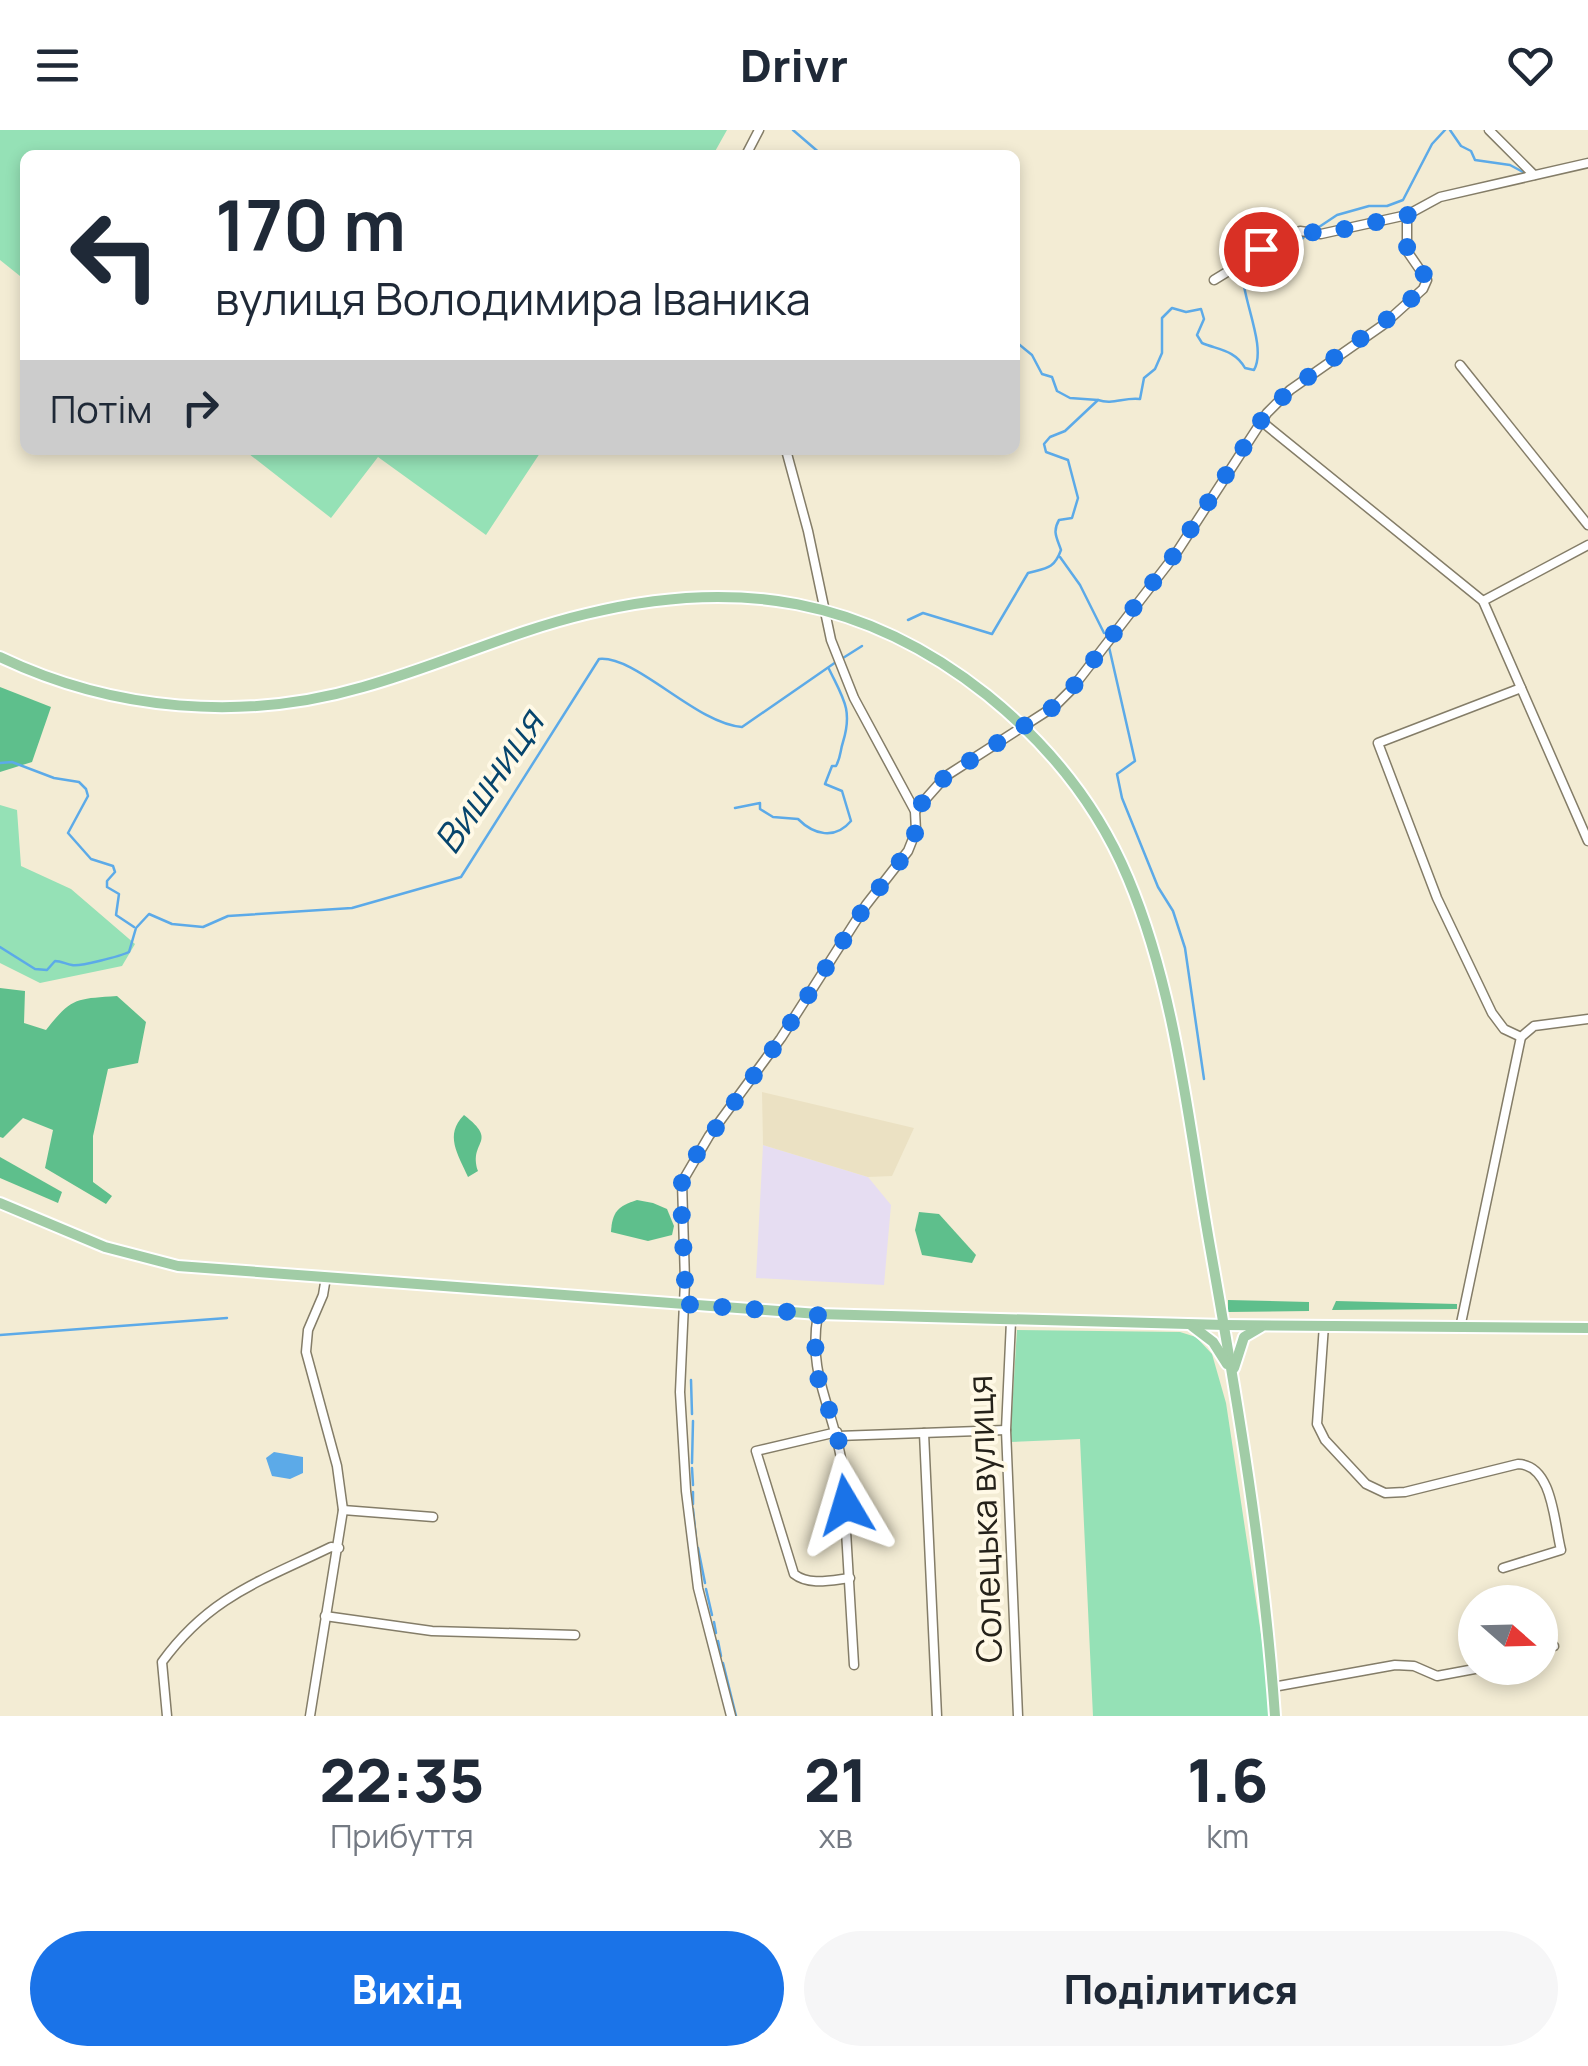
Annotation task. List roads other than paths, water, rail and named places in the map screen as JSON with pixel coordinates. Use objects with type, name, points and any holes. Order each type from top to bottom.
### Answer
[{"type":"main road","points":[[0,657],[120,698],[196,707],[254,706],[305,701],[362,688],[526,630],[621,607],[700,596],[739,598],[824,609],[864,621],[913,644],[970,682],[1025,726],[1076,785],[1115,848],[1140,909],[1173,1033],[1224,1325],[1275,1716]]},
{"type":"main road","points":[[0,1204],[156,1262],[326,1277],[818,1314],[1224,1325],[1588,1328]]},
{"type":"main road","points":[[1188,1324],[1208,1336],[1218,1348],[1232,1379]]},
{"type":"main road","points":[[1232,1379],[1240,1343],[1248,1332],[1266,1325]]},
{"type":"street","points":[[1490,130],[1534,175]]},
{"type":"street","points":[[1214,280],[1261,249],[1300,230],[1322,234],[1408,215],[1440,197],[1588,163]]},
{"type":"street","points":[[916,811],[946,776],[1055,706],[1070,691],[1174,555],[1261,421],[1290,390],[1383,324],[1423,288],[1428,280],[1407,251],[1408,215]]},
{"type":"street","points":[[1460,364],[1588,525]]},
{"type":"street","points":[[1261,421],[1483,602],[1588,841]]},
{"type":"street","points":[[730,1716],[705,1620],[692,1542],[681,1405],[685,1281],[682,1182],[687,1168],[781,1038],[866,905],[908,851],[916,831],[916,811],[854,698],[839,660],[787,455]]},
{"type":"street","points":[[1483,602],[1588,545]]},
{"type":"street","points":[[1521,688],[1378,743],[1437,898],[1492,1014],[1504,1029],[1521,1037]]},
{"type":"street","points":[[1460,1328],[1521,1037],[1534,1026],[1588,1019]]},
{"type":"street","points":[[310,1716],[343,1510],[337,1466],[306,1352],[308,1330],[323,1296],[326,1277]]},
{"type":"street","points":[[818,1314],[814,1366],[837,1434],[854,1665]]},
{"type":"street","name":"Солецька вулиця","points":[[1011,1321],[1006,1430],[1018,1716]]},
{"type":"street","points":[[1324,1326],[1317,1424],[1325,1440],[1360,1479],[1380,1491],[1405,1492],[1526,1464],[1543,1476],[1561,1550],[1503,1568]]},
{"type":"street","points":[[850,1578],[816,1581],[799,1579],[794,1574],[756,1451],[837,1434],[1006,1430]]},
{"type":"street","points":[[924,1433],[937,1716]]},
{"type":"street","points":[[343,1510],[432,1517]]},
{"type":"street","points":[[167,1716],[162,1662],[206,1612],[238,1591],[335,1548]]},
{"type":"street","points":[[326,1616],[432,1631],[575,1635]]},
{"type":"street","points":[[1273,1687],[1395,1665],[1414,1666],[1437,1676],[1458,1674]]},
{"type":"water","points":[[274,1452],[303,1457],[303,1473],[290,1479],[272,1476],[266,1458]]},
{"type":"waterway","points":[[793,130],[816,150]]},
{"type":"waterway","name":"Вишниця","points":[[1313,231],[1337,215],[1403,200],[1432,144],[1445,130]]},
{"type":"waterway","points":[[1450,130],[1475,160],[1510,165],[1523,172]]},
{"type":"waterway","name":"Вишниця","points":[[908,620],[923,613],[992,634],[1028,573],[1045,569],[1056,561],[1061,550],[1057,524],[1072,518],[1078,498],[1068,460],[1046,452],[1044,444],[1065,431],[1098,400],[1140,399],[1144,378],[1155,369],[1162,353],[1162,318],[1172,308],[1186,312],[1201,309],[1204,319],[1197,335],[1202,343],[1231,354],[1245,368],[1254,370],[1258,349],[1242,270],[1253,262],[1287,253],[1306,235]]},
{"type":"waterway","points":[[1020,345],[1032,355],[1042,374],[1052,377],[1057,391],[1070,398],[1098,400]]},
{"type":"waterway","points":[[1060,557],[1080,585],[1104,633]]},
{"type":"waterway","name":"Вишниця","points":[[843,658],[862,646]]},
{"type":"waterway","points":[[1109,647],[1135,761],[1117,774],[1122,798],[1158,887],[1173,911],[1185,948],[1204,1079]]},
{"type":"waterway","name":"Вишниця","points":[[0,947],[35,969],[47,970],[55,961],[76,965],[129,952],[136,928],[149,914],[172,924],[203,927],[228,916],[352,908],[461,877],[599,659],[630,668],[705,715],[742,727],[836,662]]},
{"type":"waterway","points":[[735,808],[760,803],[760,809],[773,817],[798,819],[824,833],[838,831],[851,821],[842,791],[825,784],[832,766],[839,760],[847,721],[845,704],[829,669]]},
{"type":"waterway","name":"Вишниця","points":[[0,763],[12,762],[54,778],[79,782],[86,789],[88,796],[68,833],[91,859],[113,866],[115,872],[107,887],[119,894],[116,915],[134,927]]},
{"type":"waterway","points":[[0,1335],[227,1318]]},
{"type":"waterway","points":[[691,1380],[692,1414]]},
{"type":"waterway","points":[[692,1463],[693,1421]]},
{"type":"waterway","points":[[692,1468],[693,1485]]},
{"type":"waterway","points":[[693,1492],[693,1504]]},
{"type":"waterway","points":[[693,1509],[696,1539]]},
{"type":"waterway","points":[[698,1548],[705,1583]]},
{"type":"waterway","points":[[706,1589],[712,1615]]},
{"type":"waterway","points":[[714,1622],[716,1633]]},
{"type":"waterway","points":[[718,1641],[721,1656]]},
{"type":"waterway","points":[[723,1663],[736,1716]]}]
